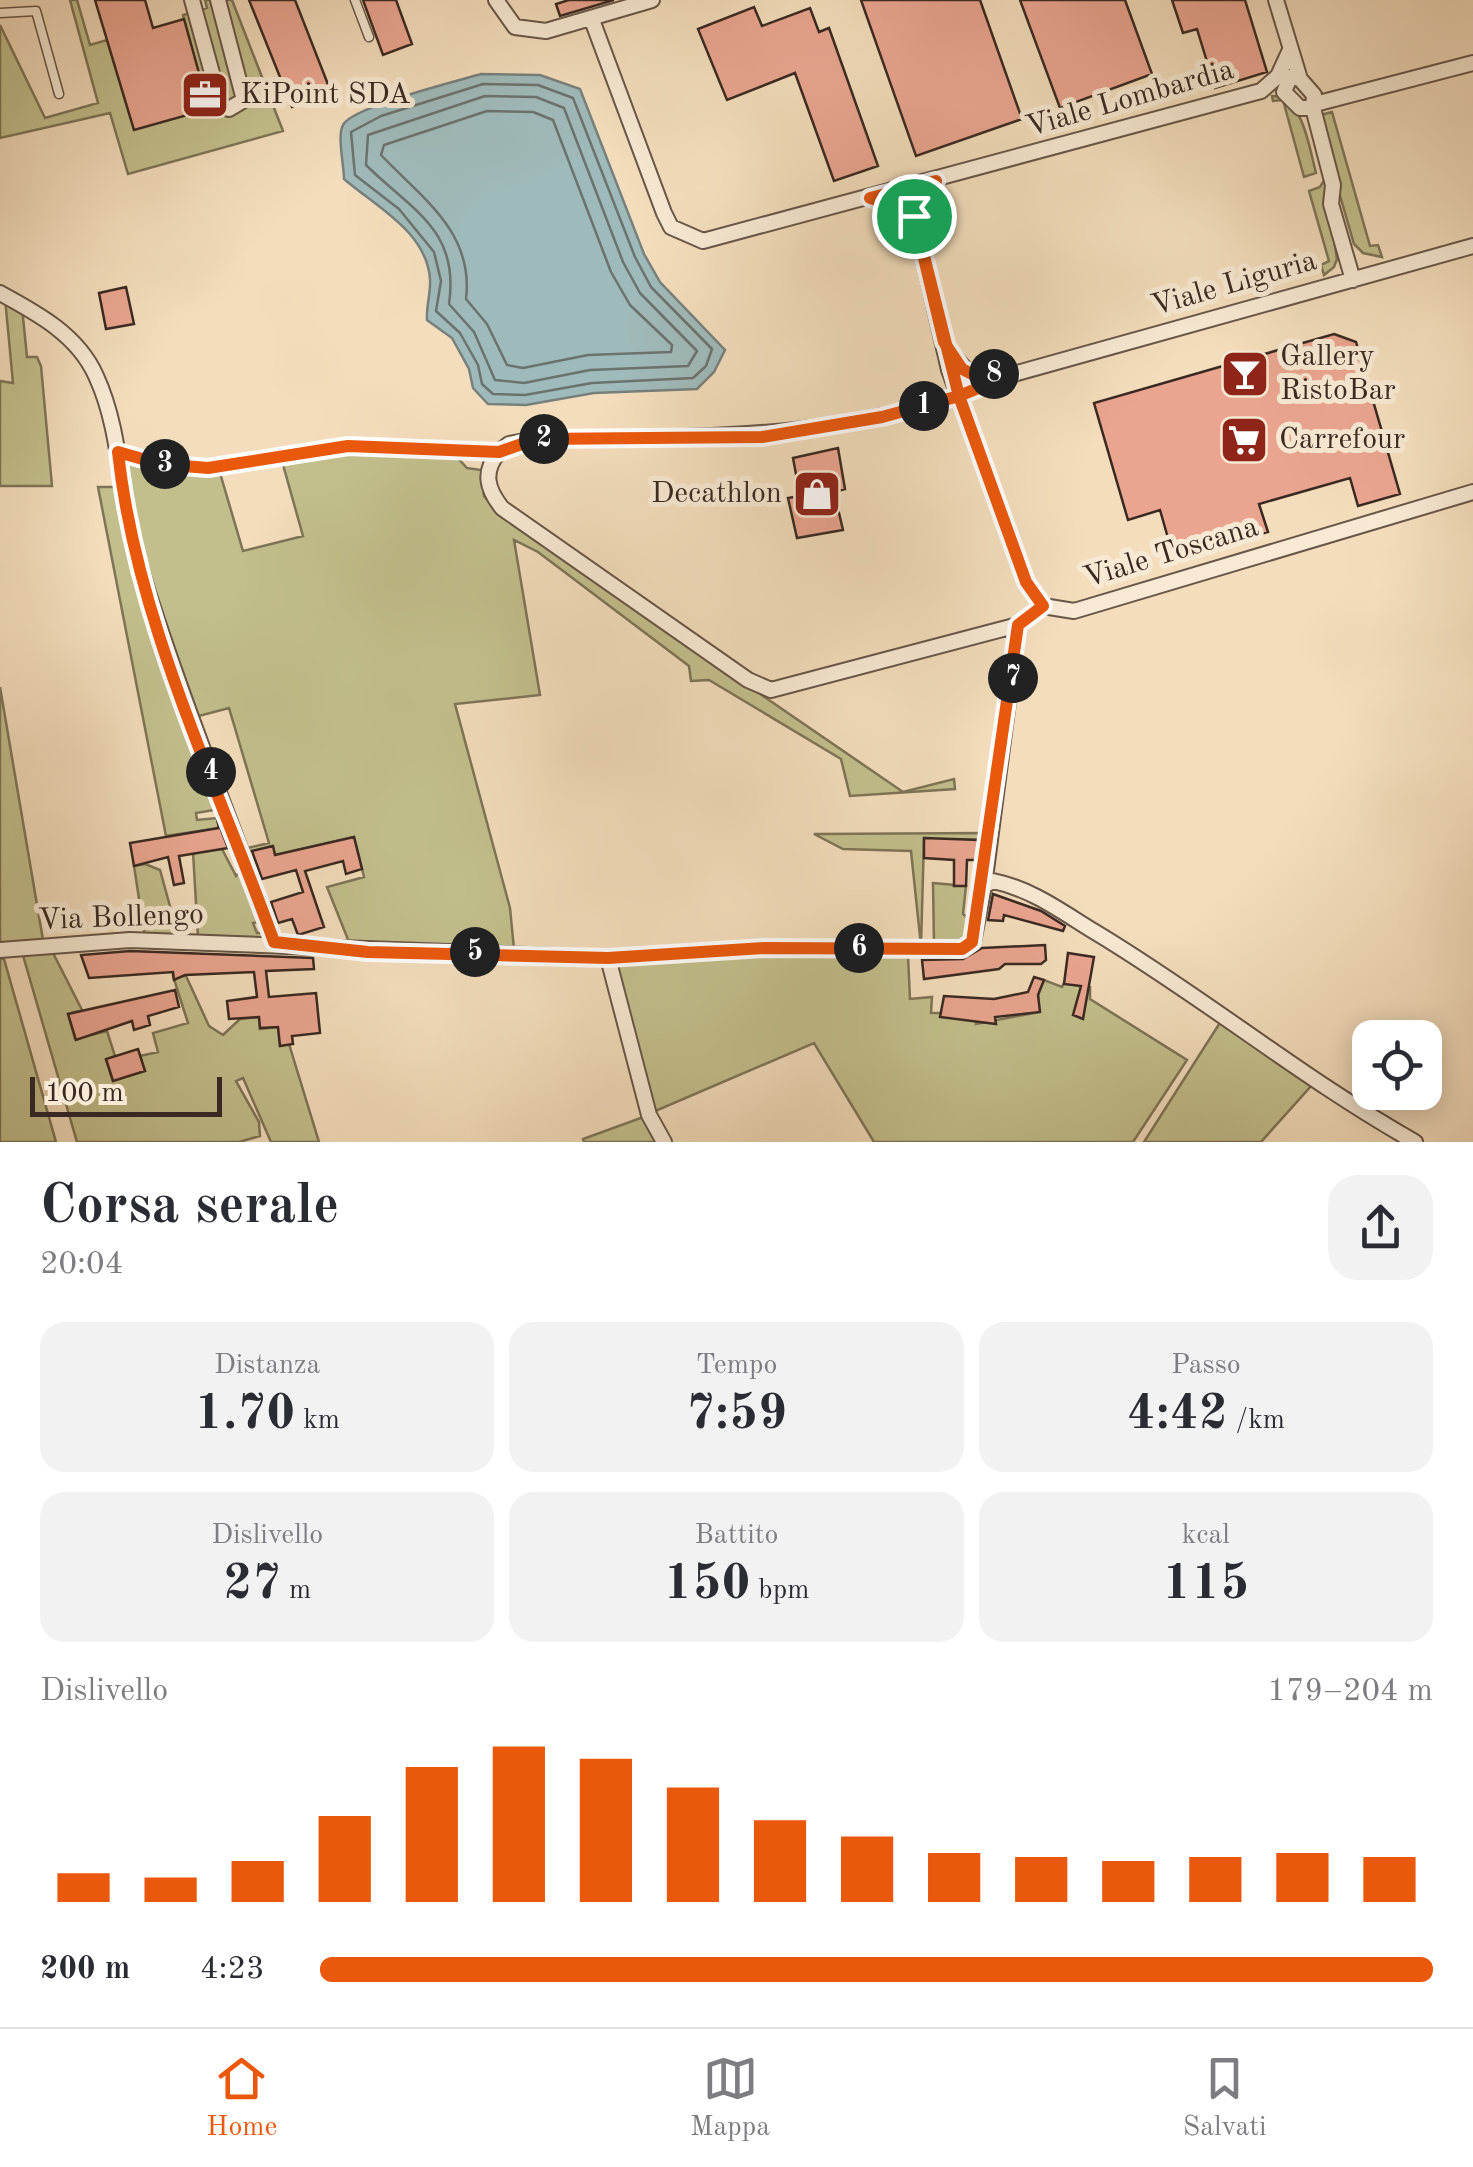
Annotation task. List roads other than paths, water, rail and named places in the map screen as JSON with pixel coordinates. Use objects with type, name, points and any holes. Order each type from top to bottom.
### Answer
[{"type":"street","points":[[192,0],[221,106],[230,109],[244,100],[218,0]]},
{"type":"street","points":[[496,0],[514,27],[546,31],[652,0]]},
{"type":"street","points":[[1276,0],[1290,50],[1284,92],[1300,108],[1473,63]]},
{"type":"street","name":"Viale Lombardia","points":[[592,20],[671,227],[685,237],[703,241],[731,237],[1261,90],[1287,80],[1290,50]]},
{"type":"street","points":[[1314,106],[1333,185],[1332,204],[1353,280]]},
{"type":"street","points":[[499,452],[490,464],[487,482],[502,508],[748,680],[771,690],[1018,625],[1043,606],[1026,582],[959,396],[944,342],[914,216],[917,198],[936,181]]},
{"type":"street","points":[[870,198],[903,207],[914,216]]},
{"type":"street","name":"Viale Liguria","points":[[118,452],[160,464],[208,468],[348,446],[499,452],[536,439],[787,434],[882,417],[959,396],[1010,375],[1473,246]]},
{"type":"street","points":[[0,293],[66,334],[95,373],[118,452],[129,526],[158,623],[274,942]]},
{"type":"street","points":[[944,342],[970,374],[1010,375]]},
{"type":"street","name":"Viale Toscana","points":[[1043,606],[1074,611],[1473,492]]},
{"type":"street","points":[[982,890],[1018,625]]},
{"type":"street","points":[[982,890],[994,881],[1025,890],[1176,982],[1336,1097],[1415,1142]]},
{"type":"street","name":"Via Bollengo","points":[[0,950],[130,940],[274,942],[368,952],[608,958],[764,948],[962,949],[972,942],[982,890]]},
{"type":"street","points":[[608,958],[650,1115],[664,1142]]},
{"type":"lane","points":[[355,0],[369,37]]},
{"type":"lane","points":[[0,13],[36,11],[59,94]]},
{"type":"water","points":[[481,74],[540,75],[580,89],[644,254],[660,282],[725,350],[714,372],[697,389],[594,393],[526,405],[488,404],[473,388],[469,369],[452,338],[427,320],[430,279],[420,247],[398,222],[344,179],[341,136],[343,125],[365,110]]},
{"type":"place","name":"KiPoint SDA","points":[[205,95]]},
{"type":"place","name":"Gallery RistoBar","points":[[1245,374]]},
{"type":"place","name":"Carrefour","points":[[1244,440]]},
{"type":"place","name":"Decathlon","points":[[817,494]]}]
